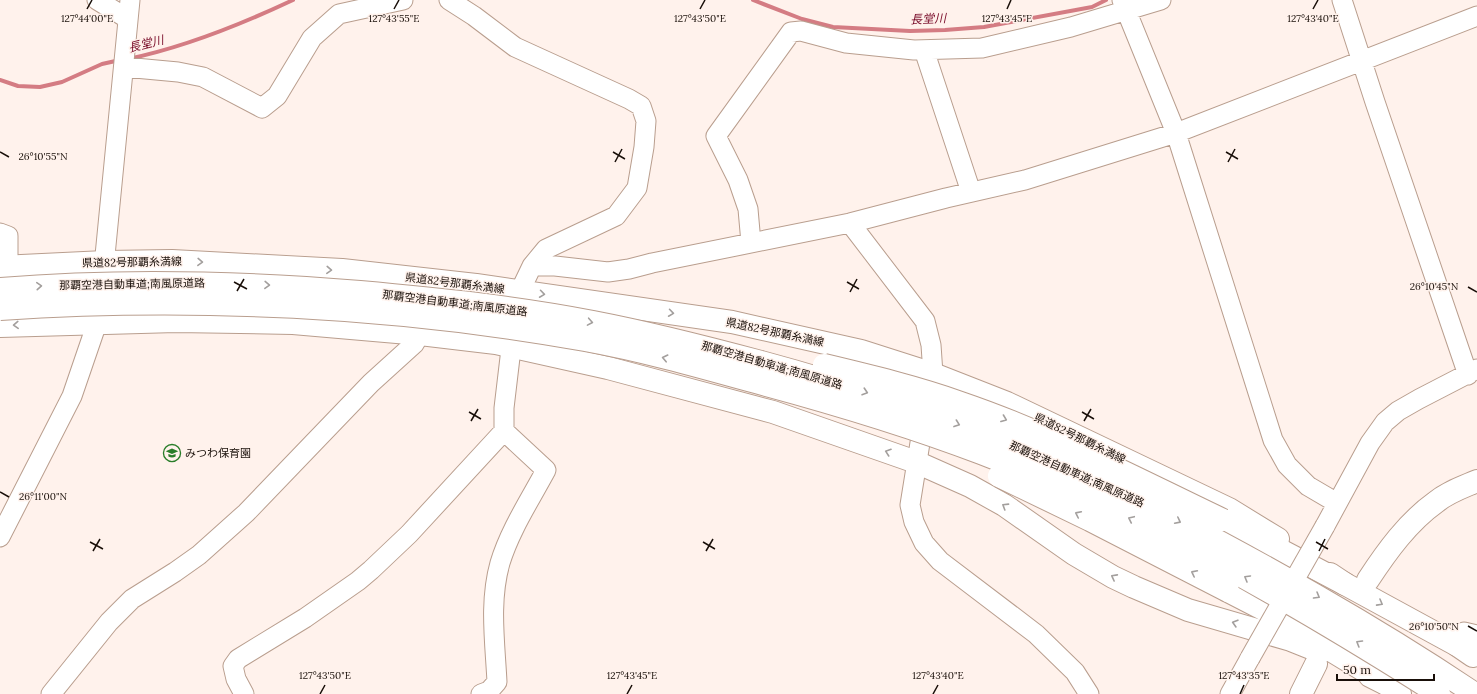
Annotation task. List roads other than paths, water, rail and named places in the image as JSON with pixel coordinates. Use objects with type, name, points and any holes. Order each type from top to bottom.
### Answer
[{"type":"main road","name":"県道82号那覇糸満線","points":[[4,267],[105,262],[179,261],[342,270],[520,291],[732,322],[861,351],[932,374],[1007,403],[1229,509],[1289,545],[1345,584],[1457,645],[1477,659]]},
{"type":"main road","name":"那覇空港自動車道;南風原道路","points":[[0,289],[50,285],[168,282],[295,286],[401,296],[491,306],[592,322],[695,344],[830,381],[907,406],[987,435],[1068,469],[1147,505],[1249,557],[1370,626],[1475,694]]},
{"type":"main road","name":"那覇空港自動車道;南風原道路","points":[[0,309],[170,303],[286,307],[398,315],[488,325],[588,341],[695,366],[830,402],[982,454],[1056,484],[1139,523],[1241,574],[1359,643],[1439,694]]},
{"type":"main road","points":[[0,326],[176,321],[293,323],[420,334],[496,343],[608,368],[773,412],[916,462],[970,486],[1004,505],[1074,554],[1113,577],[1188,610],[1291,640],[1334,658],[1394,690]]},
{"type":"main road","points":[[695,344],[817,364],[884,379],[961,402],[1046,436],[1223,520],[1345,584]]},
{"type":"main road","points":[[695,366],[943,453],[1005,478],[1263,610],[1394,690]]},
{"type":"main road","points":[[1368,580],[1382,558],[1419,515],[1456,489],[1477,481]]},
{"type":"main road","points":[[1457,645],[1477,655]]},
{"type":"main road","points":[[1301,694],[1316,664]]},
{"type":"street","points":[[97,0],[128,19]]},
{"type":"street","points":[[0,537],[72,396],[97,323],[105,262],[130,0]]},
{"type":"street","points":[[124,67],[178,72],[203,77],[262,108],[277,96],[312,38],[339,14],[403,0]]},
{"type":"street","points":[[244,694],[236,679],[232,666],[238,659],[305,618],[358,581],[371,570],[409,534],[504,431],[504,408],[511,346],[520,291],[532,266],[546,249],[616,216],[637,188],[644,147],[646,121],[641,106],[629,99],[515,47],[474,16],[449,0]]},
{"type":"street","points":[[752,243],[748,209],[738,180],[716,136],[791,32],[801,31],[846,43],[924,50],[982,48],[1071,27],[1124,5],[1161,0]]},
{"type":"street","points":[[1230,694],[1370,443],[1385,422],[1398,411],[1472,372],[1362,61],[1342,0]]},
{"type":"street","points":[[1124,5],[1176,133],[1273,440],[1287,465],[1308,486],[1337,503]]},
{"type":"street","points":[[532,266],[555,266],[608,272],[622,270],[850,223],[971,192],[1025,180],[1176,133],[1477,16]]},
{"type":"street","points":[[924,50],[971,192]]},
{"type":"street","points":[[850,223],[925,321],[931,345],[932,374],[916,462],[910,505],[914,522],[924,543],[940,561],[1036,634],[1075,672],[1089,694]]},
{"type":"street","points":[[0,233],[8,236],[4,267]]},
{"type":"street","points":[[51,694],[109,622],[132,599],[199,555],[246,513],[371,383],[414,344],[420,334]]},
{"type":"street","points":[[481,694],[489,691],[497,682],[494,608],[500,564],[510,536],[546,470],[504,431]]},
{"type":"street","points":[[1457,645],[1464,632],[1477,635]]},
{"type":"waterway","name":"長堂川","points":[[128,59],[192,42],[253,18],[293,0]]},
{"type":"waterway","name":"長堂川","points":[[753,0],[802,19],[833,27],[910,31],[984,27],[1092,7],[1106,0]]},
{"type":"waterway","name":"長堂川","points":[[0,80],[18,86],[40,87],[62,82],[102,64],[120,60]]},
{"type":"place","name":"みつわ保育園","points":[[172,453]]}]
